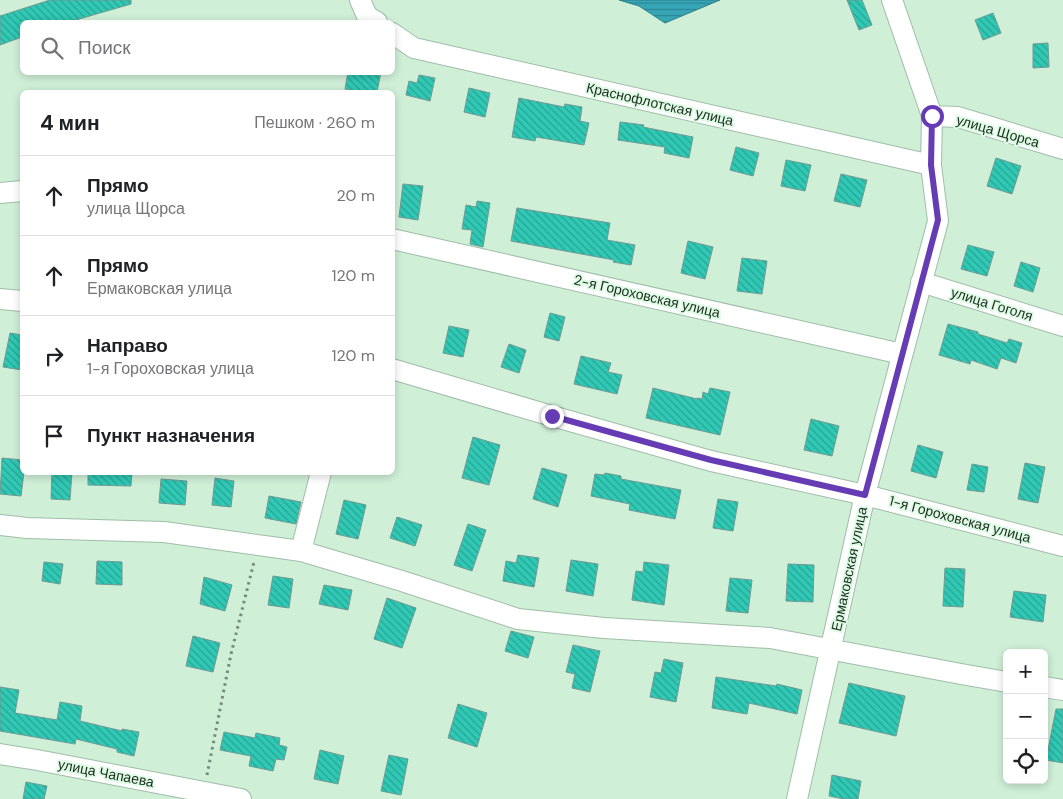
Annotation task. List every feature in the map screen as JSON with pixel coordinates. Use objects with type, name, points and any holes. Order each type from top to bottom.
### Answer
[{"type":"street","points":[[360,0],[367,16],[374,20]]},
{"type":"street","points":[[892,0],[932,116],[931,165]]},
{"type":"street","name":"Краснофлотская улица","points":[[395,35],[414,48],[931,165]]},
{"type":"street","name":"улица Щорса","points":[[932,116],[958,118],[1063,149]]},
{"type":"street","name":"Ермаковская улица","points":[[797,799],[865,495],[938,220],[931,165]]},
{"type":"street","points":[[0,192],[20,190]]},
{"type":"street","name":"2-я Гороховская улица","points":[[395,240],[902,354]]},
{"type":"street","name":"улица Гоголя","points":[[921,282],[1063,326]]},
{"type":"street","points":[[0,299],[20,301]]},
{"type":"street","name":"1-я Гороховская улица","points":[[395,370],[711,460],[865,495],[1063,546]]},
{"type":"street","points":[[301,551],[320,475]]},
{"type":"street","points":[[0,525],[27,528],[164,532],[301,551],[402,581],[518,619],[604,628],[770,638],[1003,681]]},
{"type":"street","points":[[1048,688],[1063,690]]},
{"type":"street","name":"улица Чапаева","points":[[0,754],[240,799]]},
{"type":"path","points":[[203,793],[231,654],[253,563],[272,547]]},
{"type":"water","points":[[619,0],[720,0],[665,23],[639,6]]},
{"type":"building","points":[[50,0],[131,0],[131,4],[76,20],[20,20],[20,38],[0,45],[0,16]]},
{"type":"building","points":[[847,0],[862,0],[872,25],[859,30]]},
{"type":"building","points":[[993,13],[1001,33],[983,40],[975,20]]},
{"type":"building","points":[[1048,43],[1049,67],[1033,68],[1033,44]]},
{"type":"building","points":[[347,75],[380,75],[377,90],[345,89]]},
{"type":"building","points":[[419,75],[435,78],[430,101],[406,95],[409,81],[417,83]]},
{"type":"building","points":[[469,88],[490,93],[485,117],[464,112]]},
{"type":"building","points":[[519,98],[564,107],[565,104],[582,107],[580,121],[589,123],[584,145],[536,137],[535,141],[512,137]]},
{"type":"building","points":[[620,122],[644,125],[643,127],[693,137],[689,158],[664,153],[665,147],[618,140]]},
{"type":"building","points":[[736,147],[759,153],[753,176],[730,170]]},
{"type":"building","points":[[996,158],[1021,166],[1012,194],[987,186]]},
{"type":"building","points":[[786,160],[811,165],[805,191],[781,186]]},
{"type":"building","points":[[841,174],[867,180],[860,207],[834,201]]},
{"type":"building","points":[[403,184],[423,186],[418,220],[399,217]]},
{"type":"building","points":[[477,201],[490,203],[483,247],[470,244],[472,230],[462,229],[466,205],[476,207]]},
{"type":"building","points":[[517,208],[610,223],[607,240],[635,245],[631,265],[613,262],[614,260],[511,241]]},
{"type":"building","points":[[688,241],[713,247],[705,279],[681,273]]},
{"type":"building","points":[[968,245],[994,252],[987,276],[961,269]]},
{"type":"building","points":[[742,258],[767,261],[762,294],[737,291]]},
{"type":"building","points":[[1021,262],[1040,268],[1033,292],[1014,286]]},
{"type":"building","points":[[550,313],[565,317],[559,341],[544,337]]},
{"type":"building","points":[[948,324],[978,332],[978,334],[1007,343],[1009,339],[1022,343],[1016,363],[1001,358],[997,369],[971,360],[970,364],[939,355]]},
{"type":"building","points":[[449,326],[469,330],[463,357],[443,353]]},
{"type":"building","points":[[10,333],[20,335],[20,370],[3,367]]},
{"type":"building","points":[[509,344],[526,350],[519,373],[501,367]]},
{"type":"building","points":[[581,356],[611,363],[608,372],[622,375],[617,394],[574,384]]},
{"type":"building","points":[[653,388],[697,399],[702,399],[703,392],[708,394],[710,388],[730,392],[720,435],[646,418]]},
{"type":"building","points":[[811,419],[839,426],[832,456],[804,450]]},
{"type":"building","points":[[473,437],[500,445],[489,485],[462,478]]},
{"type":"building","points":[[918,445],[943,452],[936,478],[911,471]]},
{"type":"building","points":[[2,458],[20,460],[20,475],[24,475],[21,496],[0,494]]},
{"type":"building","points":[[1025,463],[1045,467],[1038,503],[1018,499]]},
{"type":"building","points":[[972,464],[988,467],[984,492],[967,490]]},
{"type":"building","points":[[542,468],[567,475],[558,507],[533,499]]},
{"type":"building","points":[[605,473],[621,476],[621,479],[681,490],[675,519],[629,510],[630,504],[591,496],[595,474],[604,475]]},
{"type":"building","points":[[52,475],[72,475],[70,500],[51,499]]},
{"type":"building","points":[[88,475],[132,475],[131,486],[88,485]]},
{"type":"building","points":[[215,478],[234,481],[231,507],[212,505]]},
{"type":"building","points":[[161,479],[187,481],[185,505],[159,503]]},
{"type":"building","points":[[269,496],[301,502],[296,524],[265,518]]},
{"type":"building","points":[[718,499],[738,502],[733,531],[713,528]]},
{"type":"building","points":[[344,500],[366,505],[358,539],[336,534]]},
{"type":"building","points":[[397,517],[422,525],[415,546],[390,538]]},
{"type":"building","points":[[468,524],[486,530],[472,571],[454,565]]},
{"type":"building","points":[[518,555],[539,558],[534,587],[503,581],[506,561],[516,563]]},
{"type":"building","points":[[571,560],[598,564],[593,596],[566,591]]},
{"type":"building","points":[[97,561],[122,562],[122,585],[96,584]]},
{"type":"building","points":[[44,562],[63,564],[60,584],[42,581]]},
{"type":"building","points":[[644,562],[669,565],[664,605],[632,600],[636,571],[643,572]]},
{"type":"building","points":[[788,564],[814,565],[813,602],[786,601]]},
{"type":"building","points":[[945,568],[965,569],[963,607],[943,606]]},
{"type":"building","points":[[273,576],[293,579],[289,608],[268,605]]},
{"type":"building","points":[[204,577],[232,585],[225,611],[200,604]]},
{"type":"building","points":[[730,578],[752,580],[748,613],[726,611]]},
{"type":"building","points":[[324,585],[352,590],[348,610],[319,604]]},
{"type":"building","points":[[1014,591],[1046,595],[1043,622],[1010,617]]},
{"type":"building","points":[[387,598],[416,608],[402,648],[374,639]]},
{"type":"building","points":[[511,631],[534,637],[528,658],[505,651]]},
{"type":"building","points":[[193,636],[220,643],[213,672],[186,666]]},
{"type":"building","points":[[573,645],[600,651],[590,692],[572,688],[575,674],[566,672]]},
{"type":"building","points":[[664,659],[683,663],[676,702],[650,697],[655,672],[661,673]]},
{"type":"building","points":[[716,677],[776,686],[777,684],[802,690],[797,714],[749,703],[747,714],[712,708]]},
{"type":"building","points":[[849,683],[905,696],[896,736],[839,723]]},
{"type":"building","points":[[0,687],[19,690],[15,713],[57,720],[60,702],[82,706],[80,721],[122,731],[122,729],[139,732],[134,756],[117,752],[117,749],[76,739],[75,744],[0,731]]},
{"type":"building","points":[[458,704],[487,713],[477,747],[448,738]]},
{"type":"building","points":[[1056,709],[1063,709],[1063,763],[1048,760],[1048,750]]},
{"type":"building","points":[[224,732],[255,738],[256,733],[280,738],[279,745],[287,747],[284,760],[276,759],[273,771],[249,766],[251,756],[220,750]]},
{"type":"building","points":[[320,750],[344,756],[338,784],[314,779]]},
{"type":"building","points":[[389,755],[408,759],[401,795],[381,791]]},
{"type":"building","points":[[832,775],[861,781],[858,799],[829,796]]},
{"type":"building","points":[[26,782],[47,786],[44,799],[23,799]]},
{"type":"route","points":[[552,416],[711,460],[865,495],[938,220],[931,165],[932,116]]}]
